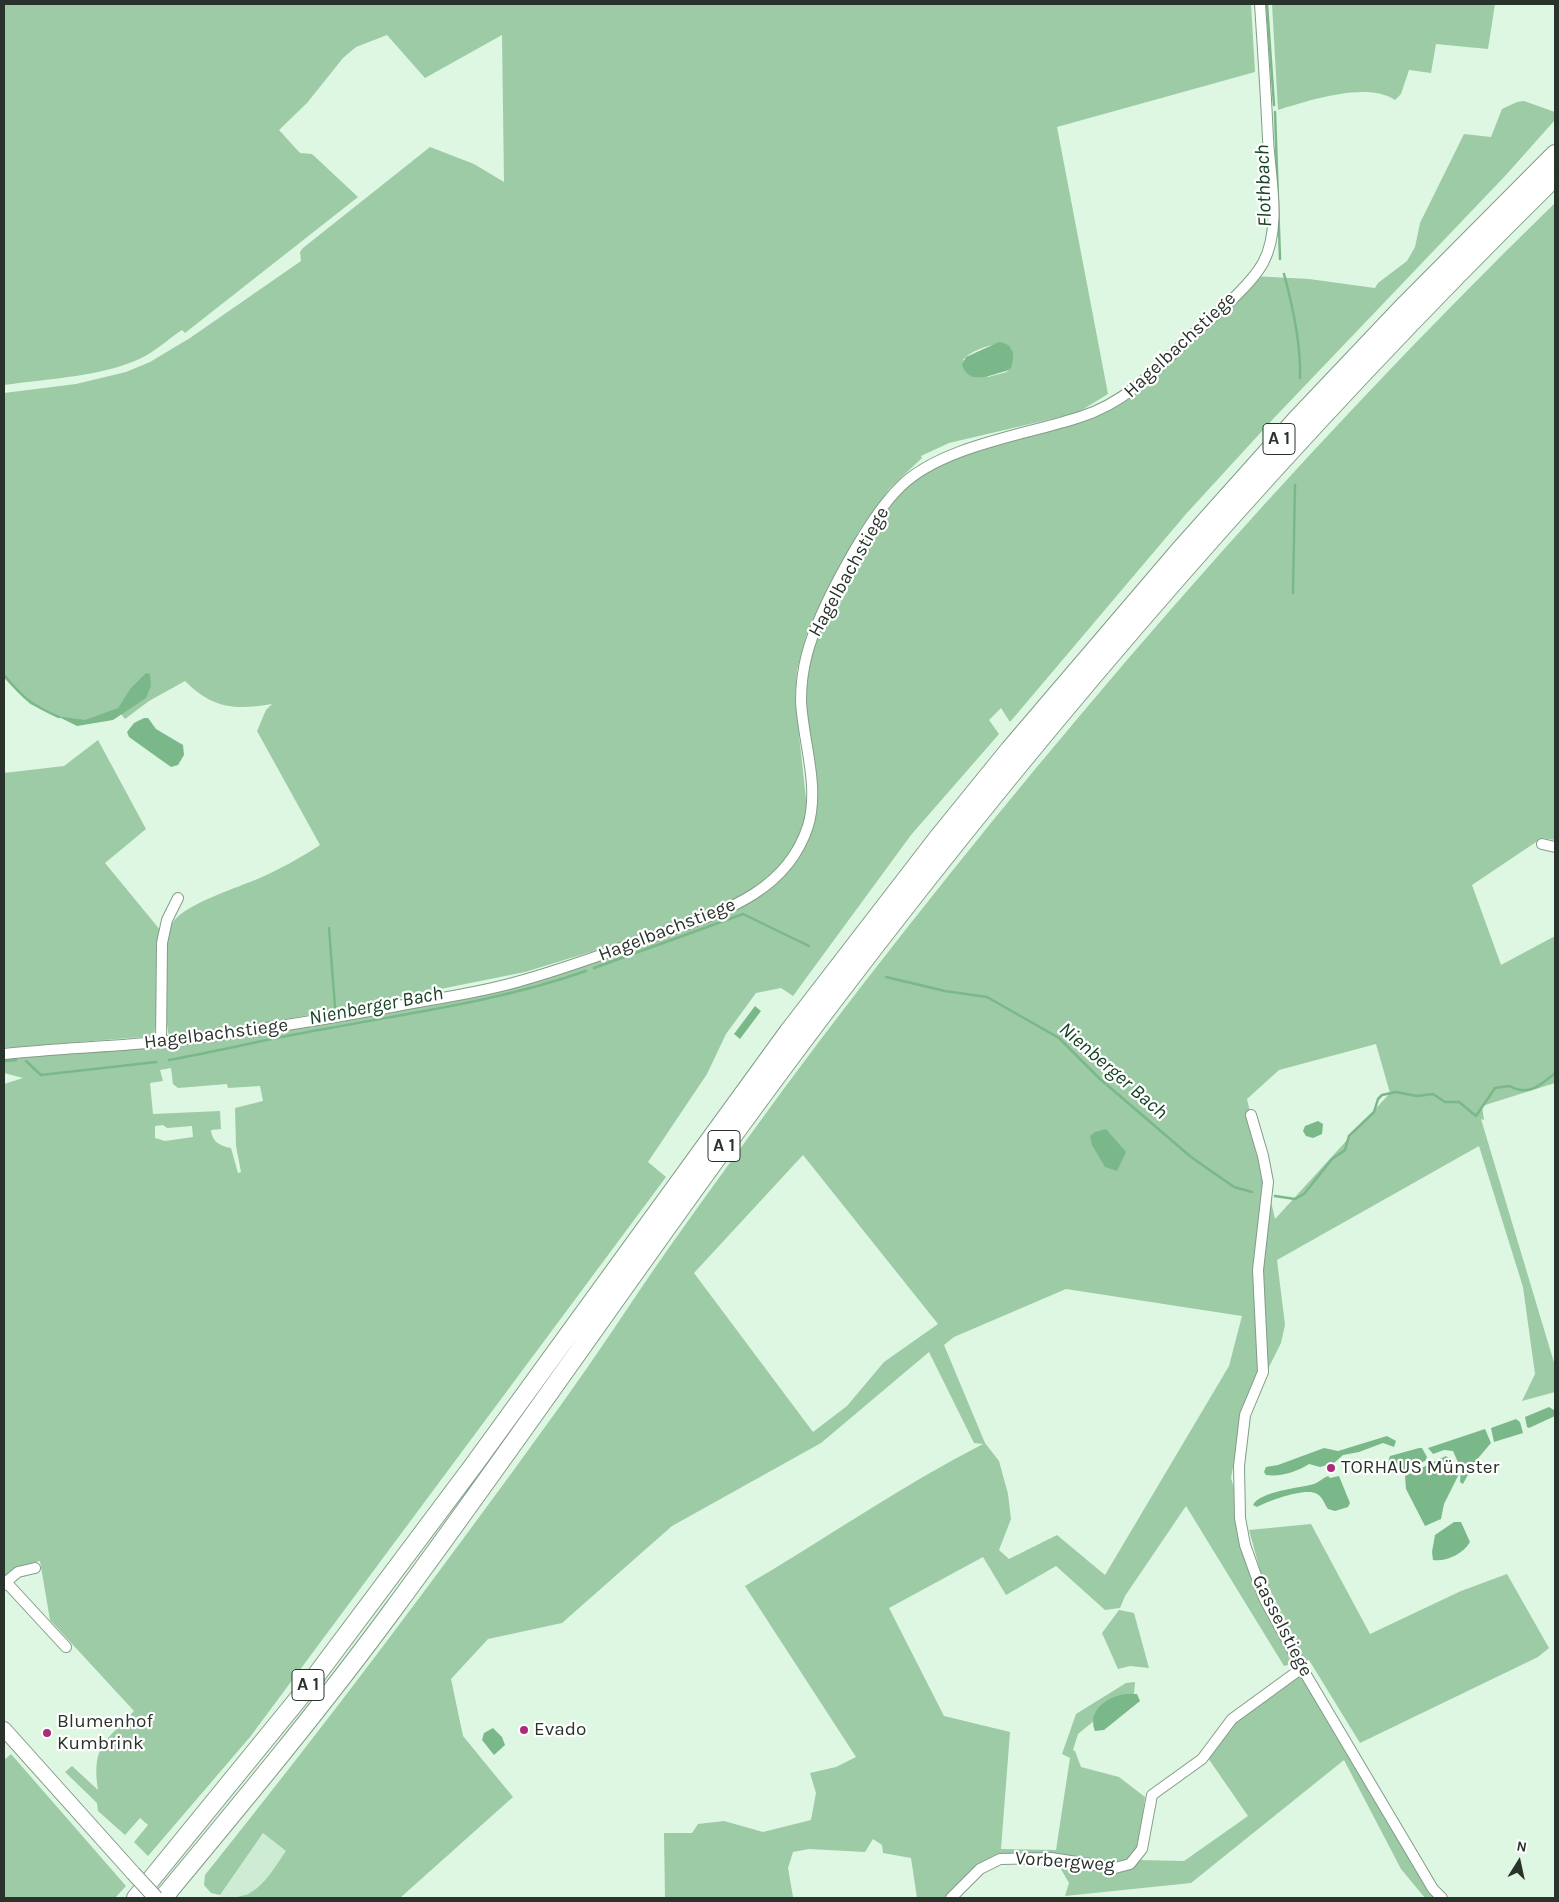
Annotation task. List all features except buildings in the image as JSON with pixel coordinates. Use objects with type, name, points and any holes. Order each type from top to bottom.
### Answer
[{"type":"highway","name":"A 1","points":[[163,1898],[390,1613],[773,1080],[902,910],[1018,752],[1160,573],[1296,420],[1413,297],[1555,154]]},
{"type":"highway","name":"A 1","points":[[136,1898],[303,1693],[473,1466],[789,1031],[931,846],[1138,623],[1268,476],[1372,364],[1555,177]]},
{"type":"main road","points":[[4,1729],[156,1898]]},
{"type":"street","name":"Hagelbachstiege","points":[[4,1054],[161,1042],[308,1022],[516,983],[586,961],[735,906],[750,899],[771,882],[797,850],[809,822],[812,808],[812,787],[801,693],[808,647],[829,601],[880,510],[914,474],[941,458],[1078,418],[1122,399],[1153,373],[1244,285],[1264,261],[1270,239],[1272,204],[1260,4]]},
{"type":"street","points":[[1542,844],[1555,847]]},
{"type":"street","points":[[161,1042],[162,943],[167,920],[178,898]]},
{"type":"street","name":"Gasselstiege","points":[[1251,1116],[1263,1156],[1268,1182],[1258,1270],[1263,1372],[1245,1415],[1239,1466],[1240,1518],[1245,1544],[1264,1598],[1302,1668],[1406,1845],[1433,1889],[1442,1898]]},
{"type":"street","points":[[35,1568],[18,1572],[5,1584],[66,1647]]},
{"type":"street","name":"Vorbergweg","points":[[951,1898],[980,1869],[1000,1859],[1050,1858],[1107,1868],[1130,1864],[1142,1849],[1152,1795],[1202,1759],[1232,1719],[1302,1668]]},
{"type":"shaded area","points":[[4,4],[1251,4],[1255,72],[1057,127],[1108,394],[1077,413],[949,443],[921,456],[922,458],[890,488],[859,531],[806,636],[797,670],[795,698],[807,808],[799,838],[782,868],[753,893],[682,924],[525,972],[326,1012],[235,1028],[169,1035],[165,994],[165,960],[169,931],[173,922],[179,915],[200,903],[260,878],[320,845],[257,731],[266,710],[272,704],[247,707],[225,705],[205,697],[185,681],[149,701],[125,719],[121,714],[77,725],[30,704],[4,678],[4,393],[76,384],[126,372],[150,362],[190,338],[301,261],[300,252],[303,248],[430,147],[474,164],[504,182],[502,35],[425,78],[387,35],[356,47],[343,58],[307,103],[279,130],[300,153],[312,154],[358,197],[185,333],[182,330],[147,355],[115,368],[97,372],[4,385]],"holes":[[[1004,343],[1012,349],[1007,372],[988,377],[963,360],[976,350],[994,345]]]},
{"type":"shaded area","points":[[1272,4],[1495,4],[1488,49],[1436,44],[1431,73],[1409,70],[1401,94],[1395,100],[1369,92],[1354,92],[1337,94],[1278,110]]},
{"type":"shaded area","points":[[1524,101],[1555,112],[1555,120],[1505,176],[1274,418],[1186,514],[1010,722],[1001,708],[989,720],[999,734],[911,835],[793,996],[781,988],[756,993],[726,1034],[707,1074],[648,1162],[666,1177],[250,1737],[148,1856],[134,1842],[148,1825],[140,1818],[125,1835],[98,1811],[97,1803],[65,1772],[72,1766],[98,1790],[97,1762],[103,1744],[134,1711],[50,1620],[40,1561],[21,1566],[4,1580],[4,1084],[23,1078],[4,1073],[4,1058],[155,1047],[284,1031],[499,990],[735,906],[788,863],[812,808],[803,725],[808,647],[870,525],[920,470],[1109,407],[1253,276],[1309,279],[1375,288],[1378,283],[1407,261],[1415,247],[1420,223],[1464,134],[1491,137],[1502,109]],"holes":[[[171,1068],[173,1084],[178,1088],[227,1084],[228,1088],[260,1086],[263,1101],[235,1108],[236,1146],[241,1172],[238,1173],[231,1148],[217,1143],[213,1138],[211,1130],[221,1129],[220,1111],[153,1114],[150,1083],[163,1081],[160,1070]],[[163,1125],[167,1128],[192,1126],[193,1137],[165,1141],[155,1138],[155,1126]]]},
{"type":"shaded area","points":[[1555,203],[1555,840],[1542,838],[1472,885],[1501,965],[1555,936],[1555,1083],[1482,1106],[1484,1120],[1481,1119],[1555,1366],[1555,1392],[1522,1401],[1535,1374],[1523,1287],[1479,1146],[1277,1260],[1285,1325],[1281,1343],[1268,1369],[1262,1365],[1244,1407],[1231,1478],[1260,1576],[1286,1620],[1261,1574],[1249,1530],[1311,1524],[1370,1634],[1461,1591],[1507,1574],[1549,1648],[1538,1657],[1360,1743],[1309,1660],[1284,1666],[1186,1506],[1125,1596],[1120,1608],[1105,1610],[1056,1566],[1006,1595],[983,1557],[889,1608],[944,1716],[1010,1732],[1001,1849],[1056,1850],[1070,1758],[1062,1754],[1076,1714],[1126,1683],[1135,1682],[1134,1694],[1125,1694],[1095,1713],[1095,1720],[1078,1734],[1073,1750],[1081,1767],[1119,1777],[1145,1797],[1139,1844],[1129,1860],[1120,1864],[1060,1855],[1020,1853],[1001,1855],[982,1862],[954,1891],[943,1898],[917,1898],[911,1858],[883,1853],[882,1845],[873,1839],[865,1852],[809,1849],[793,1852],[788,1868],[793,1897],[665,1897],[664,1833],[692,1833],[698,1824],[724,1821],[763,1832],[811,1820],[816,1793],[810,1773],[836,1767],[856,1757],[745,1586],[893,1495],[983,1444],[974,1443],[929,1352],[821,1443],[672,1526],[562,1623],[488,1639],[451,1679],[463,1736],[513,1797],[400,1898],[236,1898],[248,1894],[261,1885],[286,1851],[263,1833],[220,1895],[211,1893],[204,1885],[205,1875],[340,1702],[472,1527],[572,1389],[668,1249],[744,1144],[821,1039],[906,929],[1082,713],[1173,608],[1265,504],[1456,301]],"holes":[[[1376,1044],[1390,1093],[1275,1219],[1247,1099],[1279,1070]],[[803,1155],[938,1324],[884,1362],[847,1406],[813,1432],[694,1273]],[[1066,1289],[1242,1316],[1229,1366],[1105,1575],[1057,1535],[1009,1559],[999,1550],[1011,1519],[1008,1494],[999,1461],[985,1443],[944,1345],[954,1337]]]},
{"type":"shaded area","points":[[999,342],[1011,348],[1013,359],[1011,368],[1004,372],[981,377],[968,374],[962,365],[966,357]]},
{"type":"shaded area","points":[[146,673],[150,674],[151,686],[146,698],[113,720],[77,726],[57,716],[85,720],[118,708],[131,688]]},
{"type":"shaded area","points":[[148,718],[156,729],[183,745],[184,755],[178,765],[171,767],[129,737],[127,732],[134,723]]},
{"type":"shaded area","points":[[98,740],[146,829],[105,863],[161,931],[156,970],[156,1023],[154,1036],[4,1048],[4,773],[64,766]]},
{"type":"shaded area","points":[[755,1006],[761,1011],[740,1039],[734,1034]]},
{"type":"shaded area","points":[[1318,1121],[1323,1124],[1322,1134],[1313,1138],[1306,1136],[1303,1131],[1305,1126]]},
{"type":"shaded area","points":[[1106,1129],[1126,1152],[1117,1171],[1105,1167],[1092,1145],[1090,1136],[1095,1132]]},
{"type":"shaded area","points":[[1549,1407],[1554,1410],[1555,1416],[1529,1428],[1527,1427],[1525,1417]]},
{"type":"shaded area","points":[[1516,1419],[1520,1422],[1523,1433],[1494,1442],[1491,1428]]},
{"type":"shaded area","points":[[1485,1429],[1491,1443],[1474,1463],[1463,1484],[1460,1482],[1461,1469],[1453,1451],[1444,1450],[1433,1454],[1428,1448]]},
{"type":"shaded area","points":[[1387,1436],[1396,1441],[1394,1447],[1383,1443],[1359,1452],[1343,1455],[1334,1463],[1320,1467],[1309,1464],[1294,1472],[1283,1475],[1266,1475],[1264,1472],[1266,1467],[1278,1465],[1324,1448],[1338,1451]]},
{"type":"shaded area","points":[[1422,1448],[1427,1457],[1425,1461],[1396,1474],[1390,1469],[1390,1456]]},
{"type":"shaded area","points":[[1446,1456],[1452,1461],[1459,1474],[1444,1504],[1441,1519],[1425,1526],[1406,1489],[1405,1476]]},
{"type":"shaded area","points":[[1328,1476],[1330,1478],[1339,1476],[1350,1503],[1348,1507],[1335,1511],[1328,1509],[1321,1497],[1311,1492],[1296,1493],[1257,1507],[1253,1505],[1264,1496],[1314,1484]]},
{"type":"shaded area","points":[[1454,1522],[1461,1522],[1470,1542],[1454,1556],[1443,1560],[1433,1560],[1432,1552],[1435,1535]]},
{"type":"shaded area","points":[[1119,1610],[1134,1613],[1149,1668],[1130,1666],[1118,1669],[1102,1633]]},
{"type":"shaded area","points":[[1308,1665],[1349,1753],[1439,1898],[1425,1898],[1401,1869],[1344,1760],[1191,1883],[1065,1896],[1069,1883],[1058,1864],[1132,1869],[1139,1860],[1184,1861],[1248,1816],[1208,1758],[1225,1731]]},
{"type":"shaded area","points":[[1125,1694],[1137,1694],[1140,1701],[1104,1730],[1095,1731],[1094,1717],[1100,1706],[1105,1701]]},
{"type":"shaded area","points":[[493,1728],[502,1737],[505,1745],[494,1755],[482,1740],[484,1733]]},
{"type":"shaded area","points":[[11,1754],[126,1886],[115,1898],[4,1898],[4,1760]]},
{"type":"shaded area","points":[[263,1833],[286,1851],[321,1898],[221,1898],[220,1895]]},
{"type":"waterway","name":"Flothbach","points":[[1267,4],[1274,105]]},
{"type":"waterway","name":"Flothbach","points":[[1275,112],[1280,259]]},
{"type":"waterway","name":"Flothbach","points":[[1284,274],[1296,326],[1300,378]]},
{"type":"waterway","name":"Flothbach","points":[[1293,593],[1295,485]]},
{"type":"waterway","points":[[4,675],[28,700],[41,709],[59,717]]},
{"type":"waterway","name":"Nienberger Bach","points":[[594,968],[743,914],[809,946]]},
{"type":"waterway","points":[[329,928],[335,1007]]},
{"type":"waterway","name":"Nienberger Bach","points":[[169,1060],[290,1035],[491,998],[586,971]]},
{"type":"waterway","name":"Nienberger Bach","points":[[886,977],[945,991],[987,997],[1059,1038],[1099,1078],[1191,1157],[1234,1187],[1252,1192]]},
{"type":"waterway","name":"Nienberger Bach","points":[[4,1061],[16,1060]]},
{"type":"waterway","name":"Nienberger Bach","points":[[26,1061],[41,1075],[156,1062]]},
{"type":"waterway","name":"Nienberger Bach","points":[[1275,1196],[1295,1199],[1304,1194],[1332,1159],[1345,1150],[1349,1136],[1374,1112],[1378,1099],[1382,1095],[1396,1092],[1417,1096],[1433,1094],[1445,1102],[1459,1102],[1476,1116],[1495,1088],[1510,1086],[1528,1090],[1539,1085],[1555,1073]]},
{"type":"place","name":"TORHAUS Münster","points":[[1331,1468]]},
{"type":"place","name":"Evado","points":[[524,1730]]},
{"type":"place","name":"Blumenhof Kumbrink","points":[[47,1733]]}]
